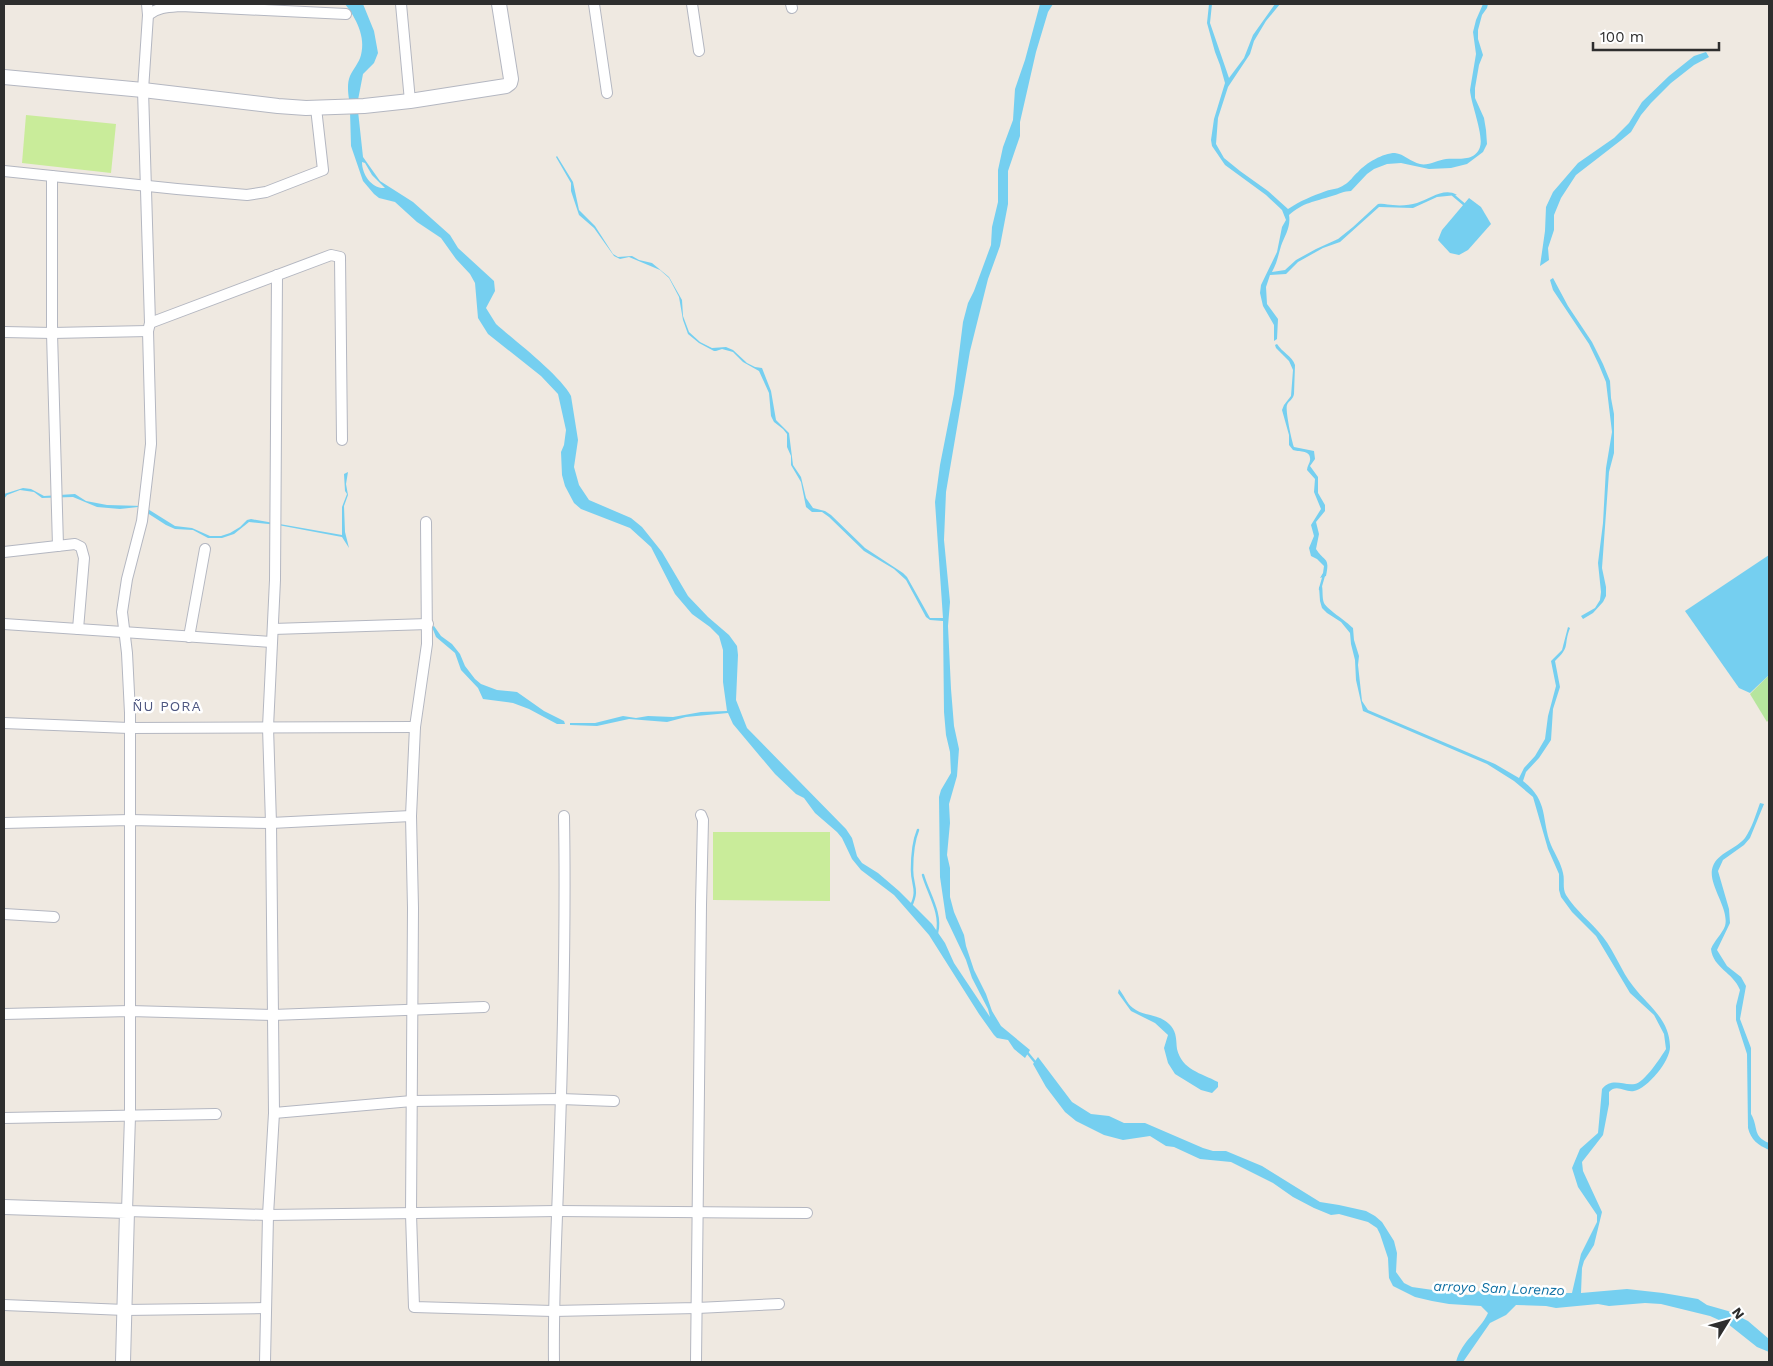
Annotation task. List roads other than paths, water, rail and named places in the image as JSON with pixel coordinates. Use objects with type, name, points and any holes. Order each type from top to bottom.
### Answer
[{"type":"street","points":[[123,1362],[130,1116],[130,820],[127,653],[122,612],[127,579],[142,521],[151,444],[144,90],[147,4]]},
{"type":"street","points":[[401,4],[410,101]]},
{"type":"street","points":[[4,77],[144,90],[278,106],[316,108],[364,106],[410,101],[506,86],[510,83],[499,4]]},
{"type":"street","points":[[594,4],[608,93]]},
{"type":"street","points":[[692,4],[699,51]]},
{"type":"street","points":[[148,15],[162,7],[181,6],[346,14]]},
{"type":"street","points":[[4,171],[247,195],[266,192],[322,172],[324,168],[316,108]]},
{"type":"street","points":[[52,176],[52,333],[58,546]]},
{"type":"street","points":[[4,332],[52,333],[149,327],[330,255],[340,257],[342,440]]},
{"type":"street","points":[[265,1362],[268,1215],[274,1113],[271,823],[268,727],[273,629],[277,275]]},
{"type":"street","points":[[426,522],[427,644],[415,727],[411,816],[413,1009],[411,1214],[414,1307],[553,1311],[779,1304]]},
{"type":"street","points":[[4,552],[75,544],[81,547],[83,553],[78,629]]},
{"type":"street","points":[[189,637],[205,549]]},
{"type":"street","points":[[4,624],[271,642]]},
{"type":"street","points":[[273,629],[428,624]]},
{"type":"street","points":[[4,723],[129,728],[415,727]]},
{"type":"street","points":[[696,1362],[703,820],[701,815]]},
{"type":"street","points":[[4,823],[130,820],[271,823],[411,816]]},
{"type":"street","points":[[554,1362],[553,1311],[566,905],[564,816]]},
{"type":"street","points":[[4,914],[54,917]]},
{"type":"street","points":[[4,1014],[130,1011],[273,1015],[484,1007]]},
{"type":"street","points":[[274,1113],[412,1101],[561,1099],[614,1101]]},
{"type":"street","points":[[4,1118],[216,1114]]},
{"type":"street","points":[[4,1207],[268,1215],[557,1211],[807,1213]]},
{"type":"street","points":[[4,1305],[125,1310],[266,1308]]},
{"type":"water","points":[[345,4],[363,4],[374,31],[378,53],[374,63],[363,74],[358,100],[349,99],[348,85],[350,76],[360,58],[362,41],[359,28]]},
{"type":"water","points":[[1040,4],[1053,4],[1048,12],[1036,52],[1020,122],[1020,136],[1008,171],[1008,204],[1000,246],[988,279],[970,351],[946,492],[944,540],[950,602],[948,626],[951,689],[954,726],[959,749],[957,776],[949,804],[950,823],[947,855],[950,868],[950,897],[974,970],[992,1011],[1001,1026],[1030,1050],[1025,1058],[1014,1049],[1008,1040],[997,1038],[994,1035],[929,935],[894,895],[861,870],[852,859],[837,832],[815,813],[804,798],[796,794],[775,774],[733,724],[728,713],[686,717],[667,722],[629,719],[597,726],[570,725],[570,723],[595,723],[623,716],[636,718],[648,716],[673,717],[701,712],[727,711],[723,682],[723,650],[719,636],[692,614],[675,594],[651,547],[630,528],[581,509],[574,503],[565,486],[562,475],[561,452],[566,430],[558,394],[541,376],[488,334],[478,318],[475,283],[441,238],[417,222],[395,202],[379,198],[363,181],[351,146],[350,111],[358,111],[363,157],[380,181],[413,202],[450,235],[458,248],[494,281],[495,291],[486,308],[496,324],[547,368],[571,396],[578,440],[574,467],[579,485],[589,500],[631,518],[642,527],[662,552],[688,596],[729,635],[737,646],[736,700],[747,728],[846,829],[852,838],[857,856],[862,863],[878,873],[899,891],[932,924],[945,943],[954,963],[990,1017],[946,918],[940,877],[939,797],[951,773],[944,712],[943,621],[930,620],[926,617],[906,580],[894,569],[864,551],[822,512],[812,512],[806,507],[801,482],[791,465],[791,456],[787,447],[787,434],[774,422],[771,416],[769,393],[759,371],[743,362],[733,352],[722,349],[714,351],[699,343],[688,334],[683,320],[679,297],[669,278],[660,270],[629,257],[620,259],[614,256],[594,228],[579,215],[571,191],[571,183],[556,157],[573,182],[579,210],[595,226],[613,254],[618,257],[632,256],[652,263],[669,277],[682,300],[683,316],[689,332],[700,342],[712,348],[726,347],[733,350],[747,363],[762,368],[771,391],[776,420],[789,433],[793,465],[801,477],[806,498],[813,508],[825,511],[831,515],[865,548],[903,573],[930,618],[943,618],[935,502],[940,465],[954,394],[963,322],[968,303],[991,245],[992,227],[998,202],[998,170],[1003,147],[1013,120],[1015,89]],"holes":[[[362,162],[365,163],[372,175],[385,188],[372,184],[362,167]]]},
{"type":"water","points":[[1209,4],[1212,4],[1210,23],[1229,78],[1244,58],[1253,35],[1275,4],[1280,4],[1266,21],[1254,41],[1250,54],[1228,87],[1218,118],[1216,144],[1224,158],[1268,191],[1288,209],[1311,197],[1342,186],[1365,165],[1385,155],[1395,153],[1417,163],[1430,164],[1446,159],[1470,157],[1478,152],[1481,142],[1470,90],[1476,54],[1473,32],[1483,4],[1488,4],[1482,15],[1478,30],[1478,39],[1483,55],[1479,65],[1475,88],[1475,98],[1484,118],[1486,130],[1487,144],[1483,152],[1467,164],[1451,168],[1429,169],[1401,163],[1387,164],[1367,174],[1351,191],[1314,201],[1300,207],[1289,215],[1288,227],[1272,272],[1285,270],[1296,260],[1338,239],[1378,204],[1405,205],[1417,203],[1437,194],[1447,192],[1457,195],[1437,197],[1413,208],[1379,207],[1340,242],[1323,248],[1298,262],[1286,274],[1270,275],[1266,287],[1267,304],[1278,319],[1277,339],[1274,341],[1274,325],[1263,306],[1260,293],[1261,285],[1277,252],[1282,227],[1286,220],[1282,210],[1266,195],[1225,165],[1212,146],[1214,119],[1225,83],[1207,23]]},
{"type":"water","points":[[1706,52],[1709,57],[1694,65],[1671,83],[1641,115],[1631,132],[1576,175],[1561,198],[1554,215],[1554,230],[1548,248],[1549,260],[1540,266],[1546,207],[1553,192],[1578,163],[1614,138],[1629,123],[1642,102],[1669,76],[1694,56]]},
{"type":"water","points":[[1469,198],[1481,207],[1491,224],[1468,250],[1459,255],[1450,253],[1438,240],[1442,230]]},
{"type":"water","points":[[1553,278],[1568,306],[1592,342],[1603,364],[1610,381],[1614,414],[1614,453],[1609,472],[1602,568],[1606,596],[1593,613],[1583,619],[1581,616],[1595,608],[1600,600],[1598,563],[1603,523],[1606,468],[1612,432],[1606,382],[1589,344],[1553,290],[1550,280]]},
{"type":"water","points":[[1277,344],[1292,359],[1295,365],[1294,394],[1287,405],[1293,444],[1294,447],[1314,451],[1315,459],[1310,466],[1318,477],[1318,493],[1325,505],[1325,511],[1316,522],[1319,534],[1316,549],[1327,562],[1326,576],[1320,578],[1324,566],[1311,556],[1309,548],[1314,536],[1311,525],[1321,509],[1314,492],[1315,479],[1307,470],[1310,461],[1309,455],[1306,452],[1293,450],[1289,445],[1289,435],[1282,410],[1291,396],[1293,370],[1289,361],[1276,348],[1275,345]]},
{"type":"water","points":[[348,472],[346,484],[348,495],[344,506],[345,532],[349,548],[342,537],[278,525],[249,522],[234,534],[222,538],[208,538],[193,530],[175,529],[138,507],[120,509],[97,507],[73,497],[42,498],[34,492],[20,490],[7,495],[4,499],[4,494],[23,488],[31,489],[44,496],[75,494],[86,501],[107,505],[143,506],[175,526],[192,528],[210,536],[221,536],[230,533],[251,519],[342,535],[342,507],[347,494],[345,491],[344,474]]},
{"type":"water","points":[[1769,555],[1769,675],[1750,693],[1739,688],[1685,611]]},
{"type":"water","points":[[1322,586],[1323,601],[1326,606],[1353,628],[1354,640],[1359,656],[1358,665],[1362,701],[1368,710],[1495,764],[1519,778],[1545,739],[1548,716],[1556,686],[1551,661],[1562,650],[1568,627],[1570,628],[1565,649],[1555,661],[1560,687],[1553,709],[1551,740],[1539,758],[1526,772],[1523,781],[1531,788],[1541,803],[1548,836],[1564,876],[1566,895],[1603,937],[1629,980],[1662,1020],[1669,1036],[1670,1046],[1663,1066],[1646,1085],[1634,1091],[1615,1088],[1609,1092],[1609,1104],[1603,1135],[1582,1162],[1583,1171],[1602,1212],[1594,1245],[1582,1268],[1581,1293],[1627,1289],[1698,1299],[1707,1305],[1728,1311],[1748,1321],[1769,1339],[1769,1352],[1757,1347],[1728,1324],[1710,1316],[1661,1304],[1645,1303],[1609,1306],[1598,1304],[1556,1308],[1516,1305],[1506,1315],[1490,1323],[1463,1362],[1456,1362],[1462,1348],[1488,1313],[1481,1306],[1432,1301],[1415,1297],[1393,1286],[1389,1278],[1388,1258],[1377,1228],[1368,1222],[1339,1214],[1331,1215],[1314,1208],[1293,1197],[1273,1183],[1231,1162],[1200,1159],[1174,1147],[1166,1146],[1150,1136],[1123,1140],[1104,1135],[1076,1121],[1065,1112],[1046,1087],[1033,1064],[1038,1057],[1072,1102],[1091,1114],[1109,1116],[1124,1123],[1145,1123],[1203,1148],[1213,1151],[1226,1151],[1262,1166],[1320,1202],[1366,1211],[1382,1222],[1394,1241],[1397,1253],[1396,1272],[1404,1283],[1412,1287],[1468,1295],[1479,1291],[1526,1290],[1546,1293],[1572,1293],[1581,1254],[1597,1222],[1597,1215],[1578,1187],[1572,1168],[1580,1149],[1598,1133],[1602,1089],[1610,1083],[1639,1083],[1666,1049],[1664,1034],[1654,1015],[1630,993],[1596,936],[1572,912],[1561,897],[1559,874],[1548,849],[1533,797],[1514,781],[1487,764],[1363,711],[1356,680],[1355,660],[1350,633],[1341,622],[1322,608],[1319,587]]},
{"type":"water","points":[[434,626],[441,636],[452,644],[460,654],[465,666],[481,684],[497,690],[517,692],[544,711],[564,721],[565,724],[557,724],[513,703],[483,699],[478,688],[461,670],[455,653],[436,637],[432,627]]},
{"type":"water","points":[[1760,803],[1764,804],[1750,838],[1744,845],[1723,860],[1718,871],[1729,909],[1730,923],[1717,950],[1727,966],[1741,977],[1746,986],[1740,1019],[1751,1048],[1751,1114],[1758,1134],[1769,1143],[1769,1150],[1755,1142],[1748,1128],[1747,1054],[1736,1020],[1736,1006],[1740,990],[1733,979],[1715,961],[1711,949],[1724,929],[1726,919],[1713,880],[1713,866],[1723,854],[1745,838]]},
{"type":"water","points":[[1119,989],[1129,1004],[1137,1011],[1162,1019],[1171,1026],[1175,1034],[1177,1049],[1183,1062],[1193,1070],[1218,1082],[1218,1087],[1212,1093],[1201,1090],[1175,1074],[1168,1063],[1164,1048],[1168,1035],[1155,1023],[1131,1011],[1118,993]]},
{"type":"waterway","points":[[1453,195],[1466,206]]},
{"type":"waterway","points":[[1320,589],[1324,575]]},
{"type":"waterway","points":[[911,906],[915,895],[912,865],[918,830]]},
{"type":"waterway","points":[[923,875],[938,918],[937,933]]},
{"type":"waterway","name":"arroyo San Lorenzo","points":[[1026,1051],[1035,1062]]},
{"type":"district","name":"ÑU PORA","points":[[167,706]]}]
